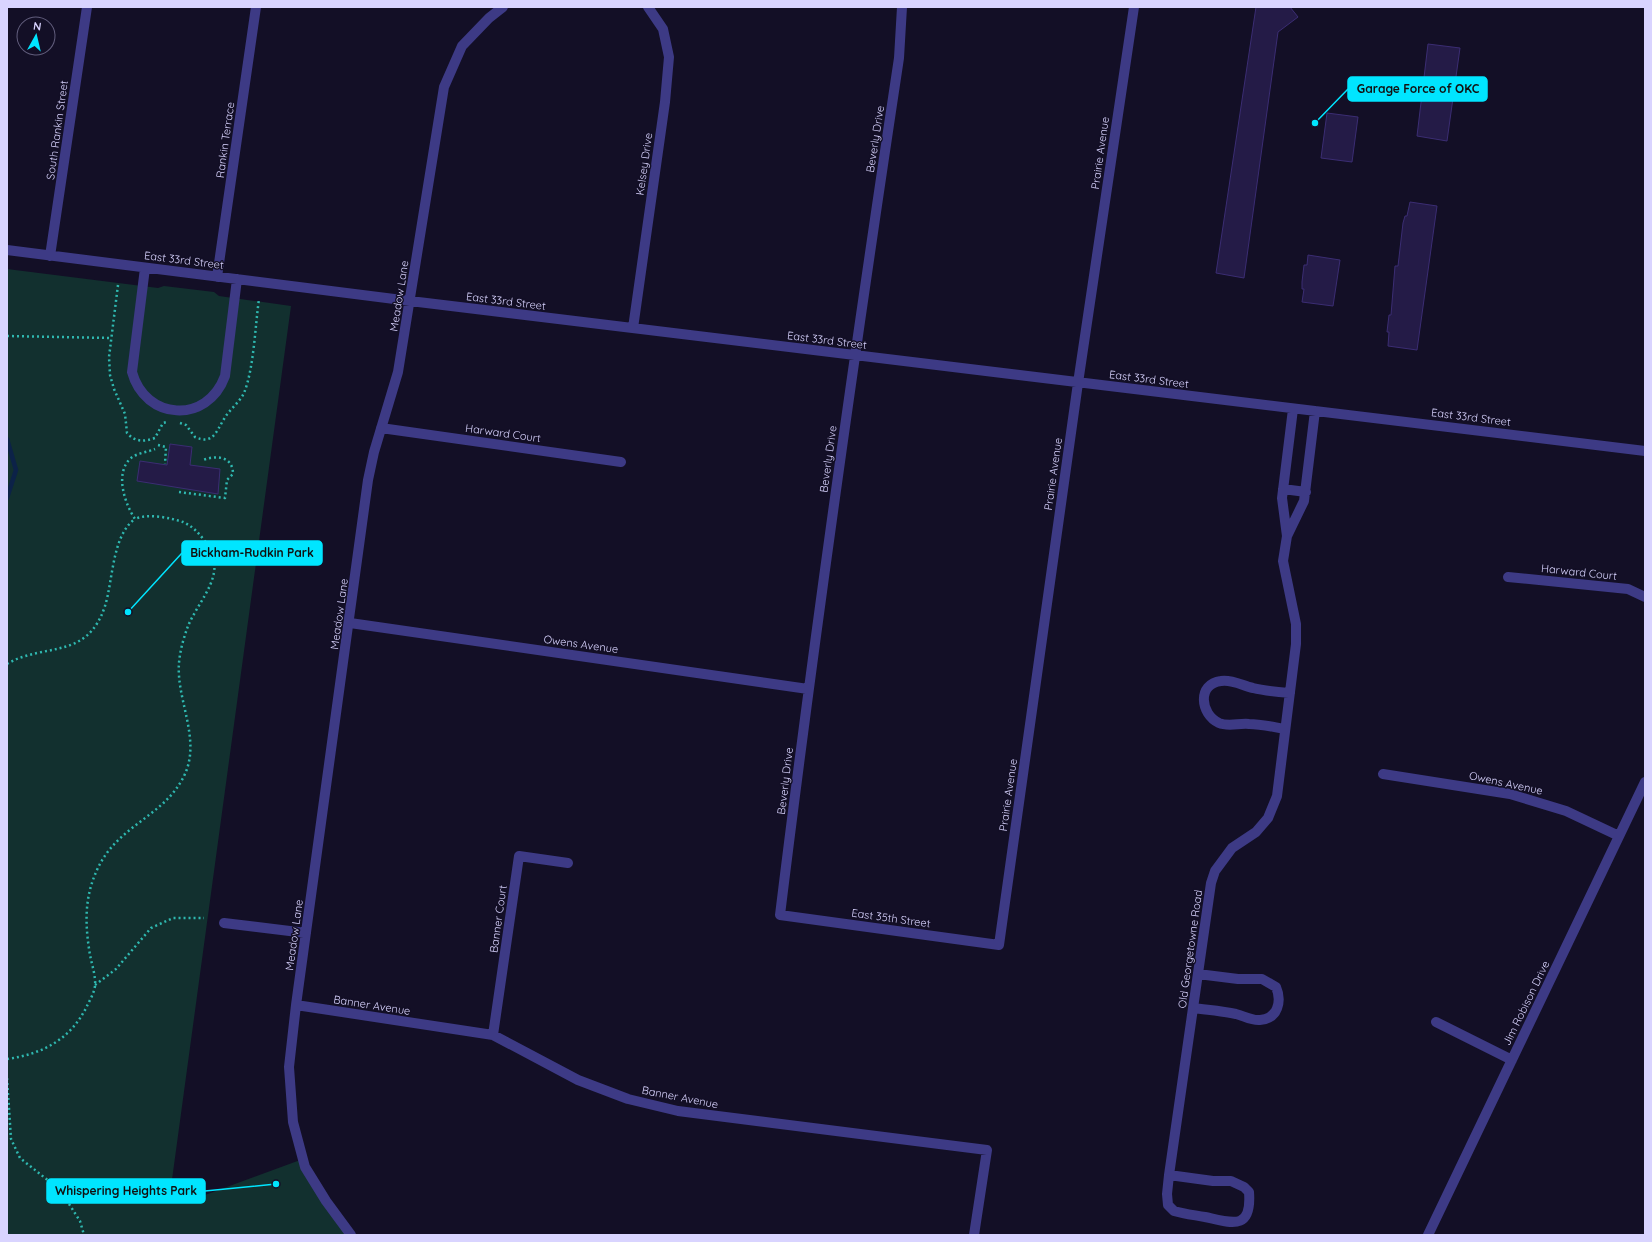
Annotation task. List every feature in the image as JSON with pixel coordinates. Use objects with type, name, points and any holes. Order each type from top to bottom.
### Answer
[{"type":"street","name":"South Rankin Street","points":[[50,256],[87,7]]},
{"type":"street","name":"Rankin Terrace","points":[[217,277],[256,7]]},
{"type":"street","name":"Meadow Lane","points":[[348,1234],[306,1167],[293,1122],[289,1067],[296,1005],[350,623],[368,480],[398,372],[444,87],[462,46],[502,7]]},
{"type":"street","name":"Kelsey Drive","points":[[632,328],[669,57],[663,29],[648,7]]},
{"type":"street","name":"Beverly Drive","points":[[780,915],[808,689],[854,356],[899,58],[902,7]]},
{"type":"street","name":"Prairie Avenue","points":[[999,944],[1078,383],[1134,7]]},
{"type":"street","name":"East 33rd Street","points":[[7,250],[854,356],[1645,451]]},
{"type":"street","points":[[145,268],[132,372],[137,385],[143,393],[155,403],[174,410],[200,406],[209,402],[222,385],[225,376],[237,279]]},
{"type":"street","name":"Old Georgetowne Road","points":[[1169,1175],[1239,1183],[1249,1192],[1250,1208],[1244,1218],[1237,1222],[1227,1223],[1174,1211],[1168,1205],[1167,1194],[1169,1175],[1208,899],[1215,871],[1232,848],[1256,832],[1268,818],[1277,796],[1296,644],[1296,624],[1283,561],[1287,536],[1282,498],[1293,409]]},
{"type":"street","name":"Old Georgetowne Road","points":[[1287,536],[1304,501],[1315,411]]},
{"type":"street","name":"Harward Court","points":[[382,428],[621,462]]},
{"type":"street","points":[[1283,489],[1306,492]]},
{"type":"street","name":"Harward Court","points":[[1508,577],[1628,589],[1645,598]]},
{"type":"street","name":"Owens Avenue","points":[[350,623],[808,689]]},
{"type":"street","points":[[1285,729],[1257,724],[1220,723],[1208,714],[1204,706],[1204,695],[1208,687],[1214,683],[1222,681],[1229,681],[1260,690],[1290,693]]},
{"type":"street","name":"Owens Avenue","points":[[1383,774],[1510,794],[1566,810],[1619,836]]},
{"type":"street","name":"Jim Robison Drive","points":[[1428,1235],[1645,782]]},
{"type":"street","name":"Banner Court","points":[[493,1035],[519,856],[568,863]]},
{"type":"street","name":"East 35th Street","points":[[780,915],[999,944]]},
{"type":"street","points":[[224,923],[306,933]]},
{"type":"street","points":[[1193,1008],[1236,1014],[1259,1020],[1266,1019],[1275,1012],[1279,1000],[1276,987],[1272,983],[1262,979],[1238,979],[1198,974]]},
{"type":"street","name":"Banner Avenue","points":[[296,1005],[493,1035],[578,1080],[628,1099],[678,1111],[987,1150],[974,1235]]},
{"type":"street","points":[[1436,1022],[1512,1060]]},
{"type":"path","points":[[118,285],[108,357],[110,375],[114,389],[124,408],[126,433],[136,440],[150,440],[155,438],[163,423],[170,422]]},
{"type":"path","points":[[178,423],[186,425],[195,437],[205,440],[210,438],[219,430],[225,417],[240,400],[249,377],[259,299]]},
{"type":"path","points":[[7,336],[111,338]]},
{"type":"path","points":[[158,445],[166,448],[165,464]]},
{"type":"path","points":[[135,519],[123,493],[124,471],[131,458],[155,449]]},
{"type":"path","points":[[179,492],[225,498],[227,480],[233,474],[232,465],[226,459],[220,458],[203,460]]},
{"type":"path","points":[[7,664],[21,658],[72,645],[92,631],[103,613],[118,545],[128,526],[135,519],[140,517],[176,520],[190,525],[204,539],[211,551],[214,574],[208,590],[188,626],[180,653],[179,678],[181,695],[190,728],[189,755],[185,775],[170,796],[158,808],[127,830],[111,847],[97,870],[92,883],[85,916],[95,985]]},
{"type":"path","points":[[7,1059],[46,1049],[70,1032],[81,1018],[95,985],[116,969],[151,928],[173,918],[204,918]]},
{"type":"path","points":[[7,1078],[11,1139],[20,1158],[60,1190],[80,1221],[84,1235]]},
{"type":"green space","points":[[7,269],[158,288],[164,286],[214,292],[219,296],[291,306],[171,1187],[186,1202],[303,1159],[346,1235],[7,1235]]},
{"type":"building","points":[[1256,7],[1290,7],[1298,17],[1278,32],[1244,278],[1216,273]]},
{"type":"building","points":[[1428,44],[1460,48],[1447,141],[1417,136]]},
{"type":"building","points":[[1327,113],[1358,117],[1352,162],[1321,158]]},
{"type":"building","points":[[1410,202],[1437,206],[1417,350],[1388,346],[1389,332],[1387,332],[1389,315],[1391,315],[1395,266],[1398,266],[1403,223],[1405,216],[1407,216]]},
{"type":"building","points":[[1308,255],[1340,260],[1333,306],[1302,302],[1304,289],[1302,289],[1302,282],[1304,265],[1307,265]]},
{"type":"building","points":[[170,444],[192,447],[190,465],[220,469],[218,494],[137,481],[140,461],[167,465]]},
{"type":"waterway","points":[[7,439],[16,470],[7,498]]},
{"type":"place","name":"Garage Force of OKC","points":[[1315,123]]},
{"type":"place","name":"Bickham-Rudkin Park","points":[[128,612]]},
{"type":"place","name":"Whispering Heights Park","points":[[276,1184]]}]
